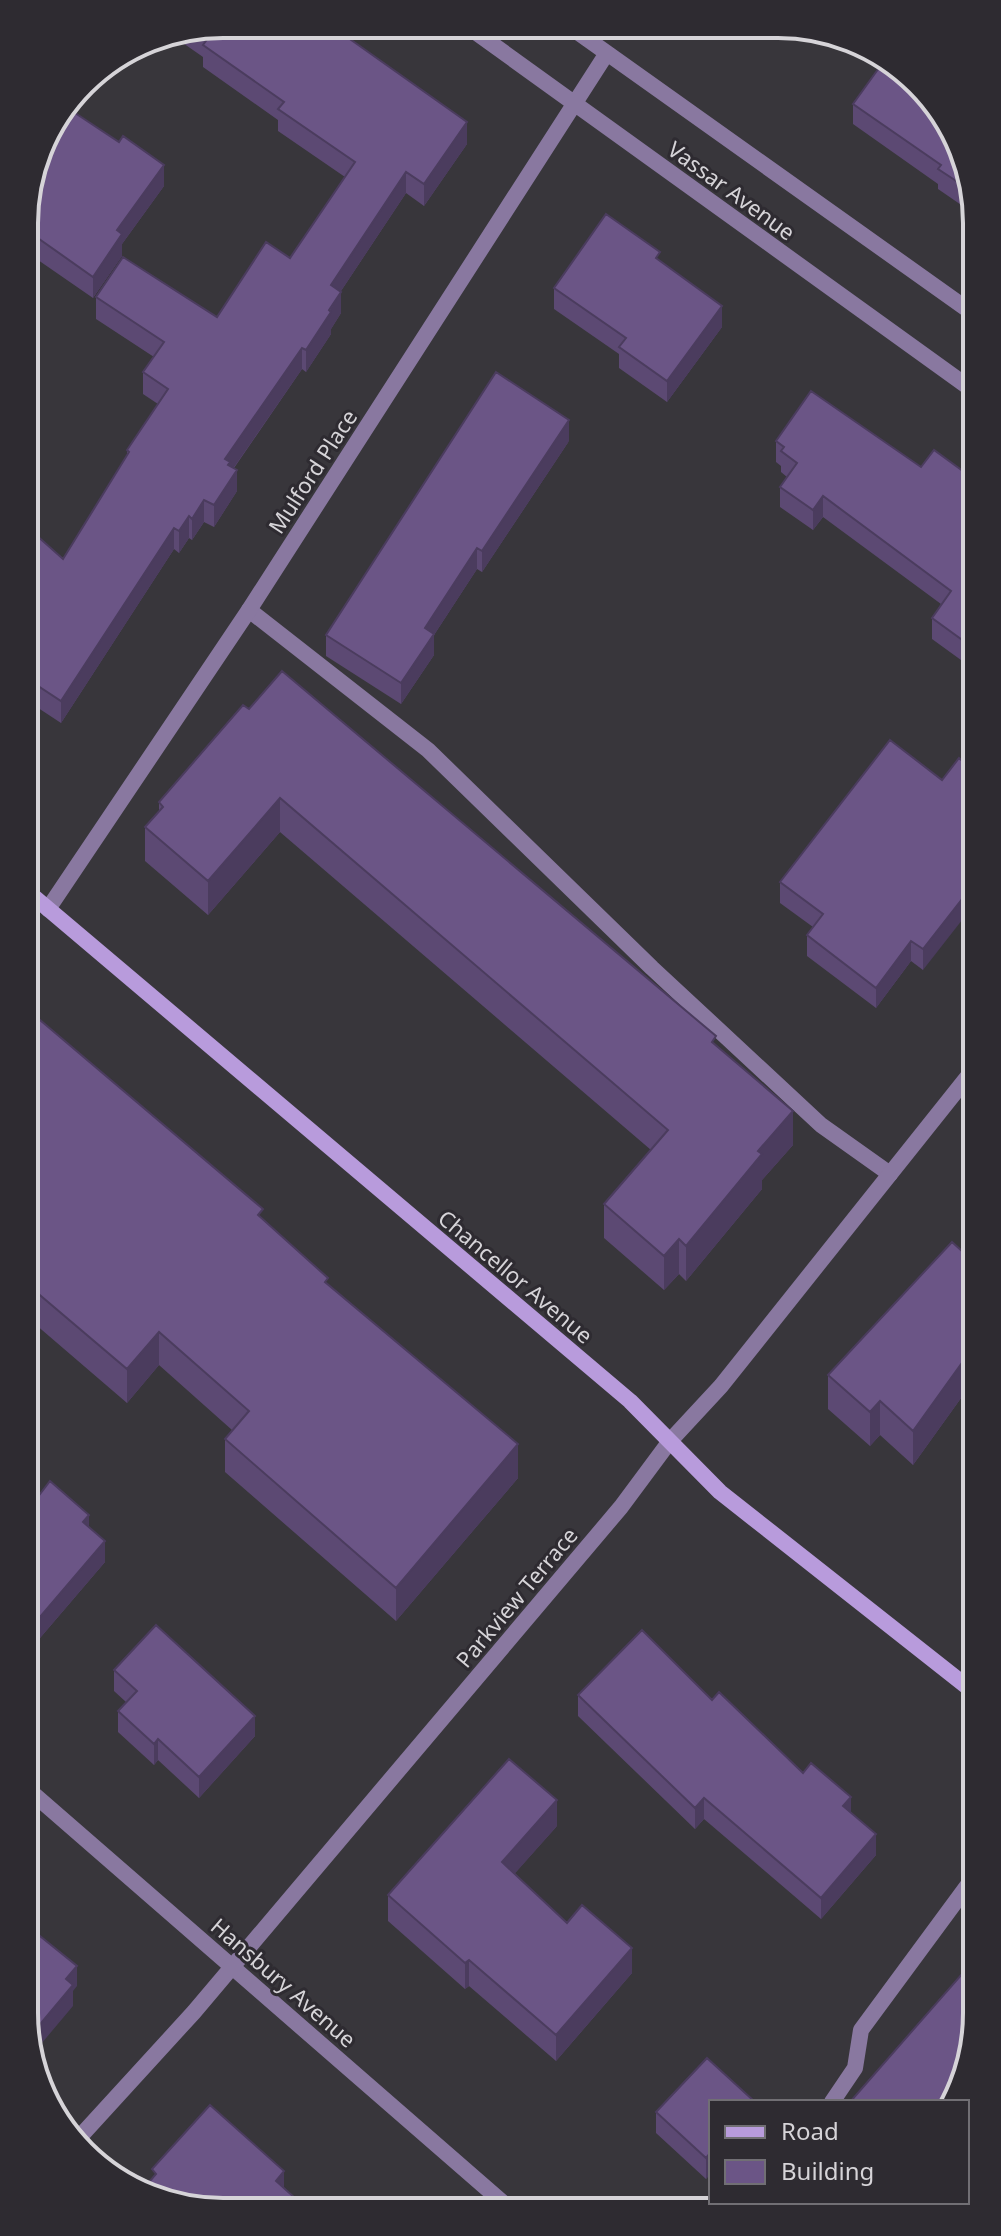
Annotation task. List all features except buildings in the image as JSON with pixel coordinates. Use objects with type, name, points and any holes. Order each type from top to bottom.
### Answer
[{"type":"main road","name":"Chancellor Avenue","points":[[38,900],[630,1401],[720,1492],[963,1684]]},
{"type":"street","name":"Vassar Avenue","points":[[484,38],[963,383]]},
{"type":"street","name":"Vassar Avenue","points":[[586,38],[963,306]]},
{"type":"street","name":"Mulford Place","points":[[48,909],[249,610],[607,53]]},
{"type":"street","points":[[249,610],[428,750],[652,968],[810,1114],[890,1174]]},
{"type":"street","name":"Parkview Terrace","points":[[83,2134],[233,1966],[621,1507],[670,1441],[721,1386],[963,1083]]},
{"type":"street","name":"Hansbury Avenue","points":[[38,1798],[498,2198]]},
{"type":"street","points":[[833,2100],[855,2068],[861,2030],[963,1892]]}]
